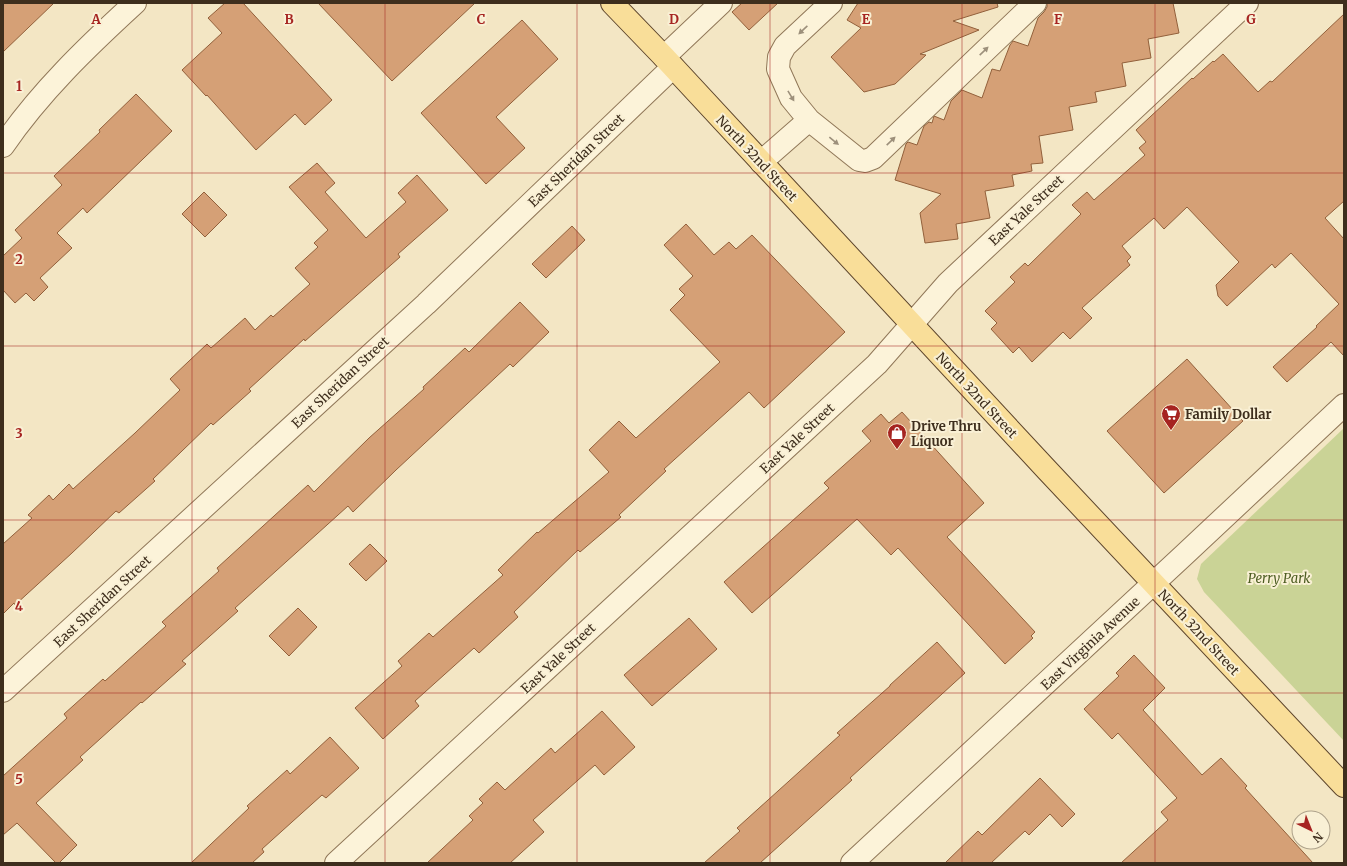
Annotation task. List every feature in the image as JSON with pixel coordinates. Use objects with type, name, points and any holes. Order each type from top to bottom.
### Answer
[{"type":"main road","name":"North 32nd Street","points":[[612,3],[1153,584],[1344,786]]},
{"type":"street","points":[[3,146],[18,125],[61,75],[135,3]]},
{"type":"street","name":"East Sheridan Street","points":[[3,691],[426,304],[668,62],[721,3]]},
{"type":"street","points":[[831,3],[785,46],[779,57],[778,69],[791,98],[809,120],[859,160],[865,161],[873,158],[1035,3]]},
{"type":"street","name":"East Yale Street","points":[[336,863],[877,364],[948,283],[1247,3]]},
{"type":"street","points":[[761,162],[809,120]]},
{"type":"street","name":"East Virginia Avenue","points":[[852,863],[1344,405]]},
{"type":"green space","name":"Perry Park","points":[[1344,428],[1344,741],[1204,592],[1197,579],[1201,564]]},
{"type":"building","points":[[3,3],[54,3],[3,52]]},
{"type":"building","points":[[225,3],[243,3],[332,100],[305,125],[295,114],[256,150],[207,95],[206,96],[182,70],[222,33],[208,18]]},
{"type":"building","points":[[318,3],[475,3],[392,81]]},
{"type":"building","points":[[742,3],[778,3],[749,30],[732,12]]},
{"type":"building","points":[[858,3],[997,3],[998,7],[953,21],[979,30],[920,54],[926,55],[895,84],[864,92],[831,57],[861,28],[847,20]]},
{"type":"building","points":[[1047,3],[1173,3],[1179,33],[1148,39],[1151,58],[1122,63],[1126,86],[1095,92],[1097,102],[1069,107],[1073,130],[1039,136],[1043,163],[1031,164],[1032,171],[1012,175],[1014,186],[985,191],[990,218],[956,224],[958,239],[925,243],[920,213],[941,194],[895,180],[906,144],[908,142],[917,145],[924,126],[929,122],[932,123],[934,116],[944,120],[951,101],[962,90],[982,98],[992,69],[1000,71],[1013,41],[1028,46],[1038,18],[1047,7]]},
{"type":"building","points":[[1344,14],[1344,201],[1325,218],[1344,239],[1344,356],[1331,342],[1287,382],[1273,367],[1317,327],[1316,326],[1339,304],[1291,253],[1275,268],[1272,264],[1227,306],[1218,296],[1216,285],[1239,262],[1187,207],[1164,229],[1154,218],[1122,246],[1131,257],[1127,261],[1130,265],[1082,308],[1092,318],[1070,339],[1063,332],[1032,362],[1019,347],[1013,353],[991,329],[997,323],[985,311],[1015,282],[1010,277],[1025,263],[1028,266],[1081,214],[1072,205],[1087,192],[1094,200],[1145,155],[1139,148],[1146,142],[1136,130],[1192,78],[1193,79],[1223,54],[1258,92],[1270,81],[1272,82]]},
{"type":"building","points":[[522,20],[558,59],[496,117],[525,148],[486,184],[421,113]]},
{"type":"building","points":[[136,94],[172,131],[87,213],[83,208],[57,233],[72,248],[40,278],[48,287],[34,301],[26,293],[15,303],[3,290],[3,256],[22,238],[15,230],[62,185],[54,176],[100,132],[99,130]]},
{"type":"building","points":[[317,163],[335,183],[325,192],[366,238],[406,202],[398,193],[417,175],[448,210],[398,254],[400,257],[305,341],[304,339],[249,389],[251,391],[213,425],[211,423],[153,479],[155,481],[119,513],[116,511],[15,605],[14,603],[3,614],[3,544],[32,518],[28,515],[49,495],[53,500],[69,484],[73,489],[135,433],[180,390],[170,379],[207,344],[211,348],[245,318],[255,330],[271,315],[273,317],[310,284],[295,268],[318,247],[314,243],[328,230],[289,187]]},
{"type":"building","points":[[204,192],[227,215],[205,237],[182,214]]},
{"type":"building","points":[[686,224],[714,255],[729,242],[736,249],[752,235],[845,332],[764,408],[749,392],[664,469],[666,471],[619,515],[621,517],[580,552],[578,550],[514,612],[518,617],[479,653],[474,648],[415,701],[419,706],[383,739],[355,708],[402,666],[398,661],[429,633],[433,637],[503,575],[498,570],[537,532],[538,533],[609,472],[589,450],[619,421],[636,438],[720,362],[670,310],[685,295],[679,289],[693,276],[664,245]]},
{"type":"building","points":[[572,226],[585,240],[546,278],[532,264]]},
{"type":"building","points":[[520,302],[549,332],[513,367],[510,364],[353,512],[348,506],[235,608],[238,611],[182,661],[186,664],[80,757],[83,760],[36,803],[77,845],[59,863],[56,863],[17,823],[3,835],[3,776],[67,718],[64,714],[103,679],[105,681],[166,626],[162,622],[219,571],[217,568],[308,485],[314,492],[369,438],[424,389],[423,387],[465,348],[469,352]]},
{"type":"building","points":[[1187,359],[1243,421],[1164,493],[1107,431]]},
{"type":"building","points":[[902,412],[984,503],[947,537],[1035,632],[1031,636],[1033,638],[1005,664],[898,548],[891,555],[857,519],[752,613],[724,582],[829,488],[824,483],[871,441],[862,431],[881,414],[889,423]]},
{"type":"building","points":[[370,544],[387,561],[366,581],[349,564]]},
{"type":"building","points":[[298,608],[317,627],[289,656],[269,636]]},
{"type":"building","points":[[689,618],[717,649],[652,706],[624,675]]},
{"type":"building","points":[[937,642],[965,673],[850,778],[852,780],[760,863],[704,863],[740,831],[737,828],[840,735],[837,733]]},
{"type":"building","points":[[1134,655],[1165,688],[1143,710],[1202,775],[1221,758],[1247,786],[1245,788],[1291,839],[1291,850],[1301,850],[1313,863],[1121,863],[1168,820],[1161,812],[1177,798],[1118,733],[1112,739],[1084,709],[1119,676],[1116,673]]},
{"type":"building","points":[[602,711],[635,747],[604,775],[595,765],[533,820],[544,832],[510,863],[427,863],[473,820],[469,816],[483,803],[479,799],[497,782],[505,790],[551,748],[555,753]]},
{"type":"building","points":[[330,737],[359,768],[326,798],[322,795],[262,849],[264,852],[252,863],[191,863],[249,808],[247,806],[287,770],[290,774]]},
{"type":"building","points":[[1040,778],[1075,814],[1062,827],[1050,814],[1029,835],[1025,831],[991,863],[945,863],[978,831],[982,835]]},
{"type":"place","name":"Family Dollar","points":[[1171,431]]},
{"type":"place","name":"Drive Thru Liquor","points":[[897,450]]}]
